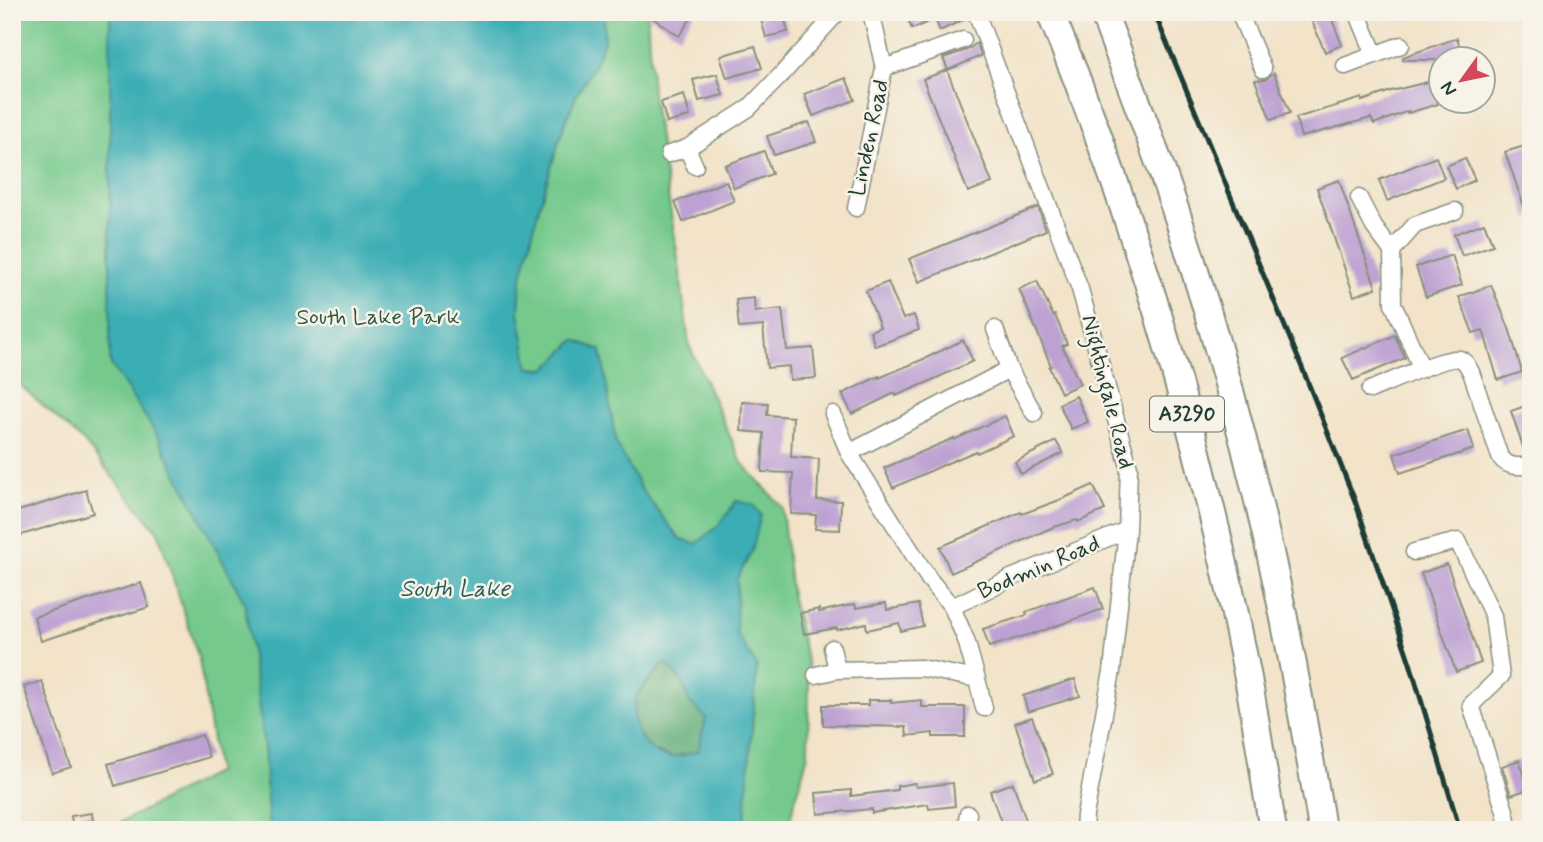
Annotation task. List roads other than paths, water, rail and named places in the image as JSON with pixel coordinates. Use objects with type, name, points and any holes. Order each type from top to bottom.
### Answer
[{"type":"main road","name":"A3290","points":[[1050,12],[1113,175],[1174,366],[1211,510],[1241,648],[1273,830]]},
{"type":"main road","name":"A3290","points":[[1102,12],[1146,124],[1184,235],[1244,443],[1292,653],[1322,830]]},
{"type":"street","points":[[669,154],[687,148],[749,108],[838,12]]},
{"type":"street","name":"Linden Road","points":[[856,208],[884,68],[871,12]]},
{"type":"street","name":"Nightingale Road","points":[[976,12],[1080,289],[1129,467],[1127,530],[1112,671],[1084,830]]},
{"type":"street","points":[[1239,12],[1263,69]]},
{"type":"street","points":[[1357,12],[1375,55]]},
{"type":"street","name":"Linden Road","points":[[884,68],[963,40]]},
{"type":"street","points":[[1345,66],[1401,45]]},
{"type":"street","points":[[687,148],[695,166]]},
{"type":"street","points":[[1359,198],[1374,227],[1392,251],[1393,304],[1422,369]]},
{"type":"street","points":[[1392,251],[1415,225],[1455,211]]},
{"type":"street","points":[[995,329],[1009,369],[1034,413]]},
{"type":"street","points":[[1370,390],[1444,360],[1462,360],[1471,372],[1500,457],[1504,463],[1510,465],[1531,466]]},
{"type":"street","points":[[849,453],[1009,369]]},
{"type":"street","name":"Bodmin Road","points":[[833,414],[849,453],[929,579],[952,607],[966,640],[984,708]]},
{"type":"street","name":"Bodmin Road","points":[[952,607],[1011,578],[1127,530]]},
{"type":"street","points":[[1414,552],[1458,541],[1493,616],[1501,676],[1471,705],[1509,830]]},
{"type":"street","points":[[832,648],[837,670]]},
{"type":"street","points":[[816,675],[837,670],[921,668],[977,679]]},
{"type":"water","name":"South Lake","points":[[110,12],[604,12],[604,41],[564,125],[539,207],[521,281],[519,312],[529,368],[546,369],[575,340],[601,350],[616,443],[641,489],[679,538],[695,544],[718,525],[736,501],[753,505],[761,515],[752,551],[737,579],[736,633],[757,666],[745,820],[739,830],[387,830],[383,820],[360,818],[338,822],[325,830],[269,830],[264,748],[245,604],[157,435],[110,363]],"holes":[[[665,663],[682,681],[689,701],[706,718],[698,751],[672,757],[654,751],[641,738],[634,720],[635,701],[644,686]]]},
{"type":"railway","points":[[1154,12],[1355,501],[1410,663],[1460,830]]},
{"type":"park label","name":"South Lake Park","points":[[378,318]]}]
